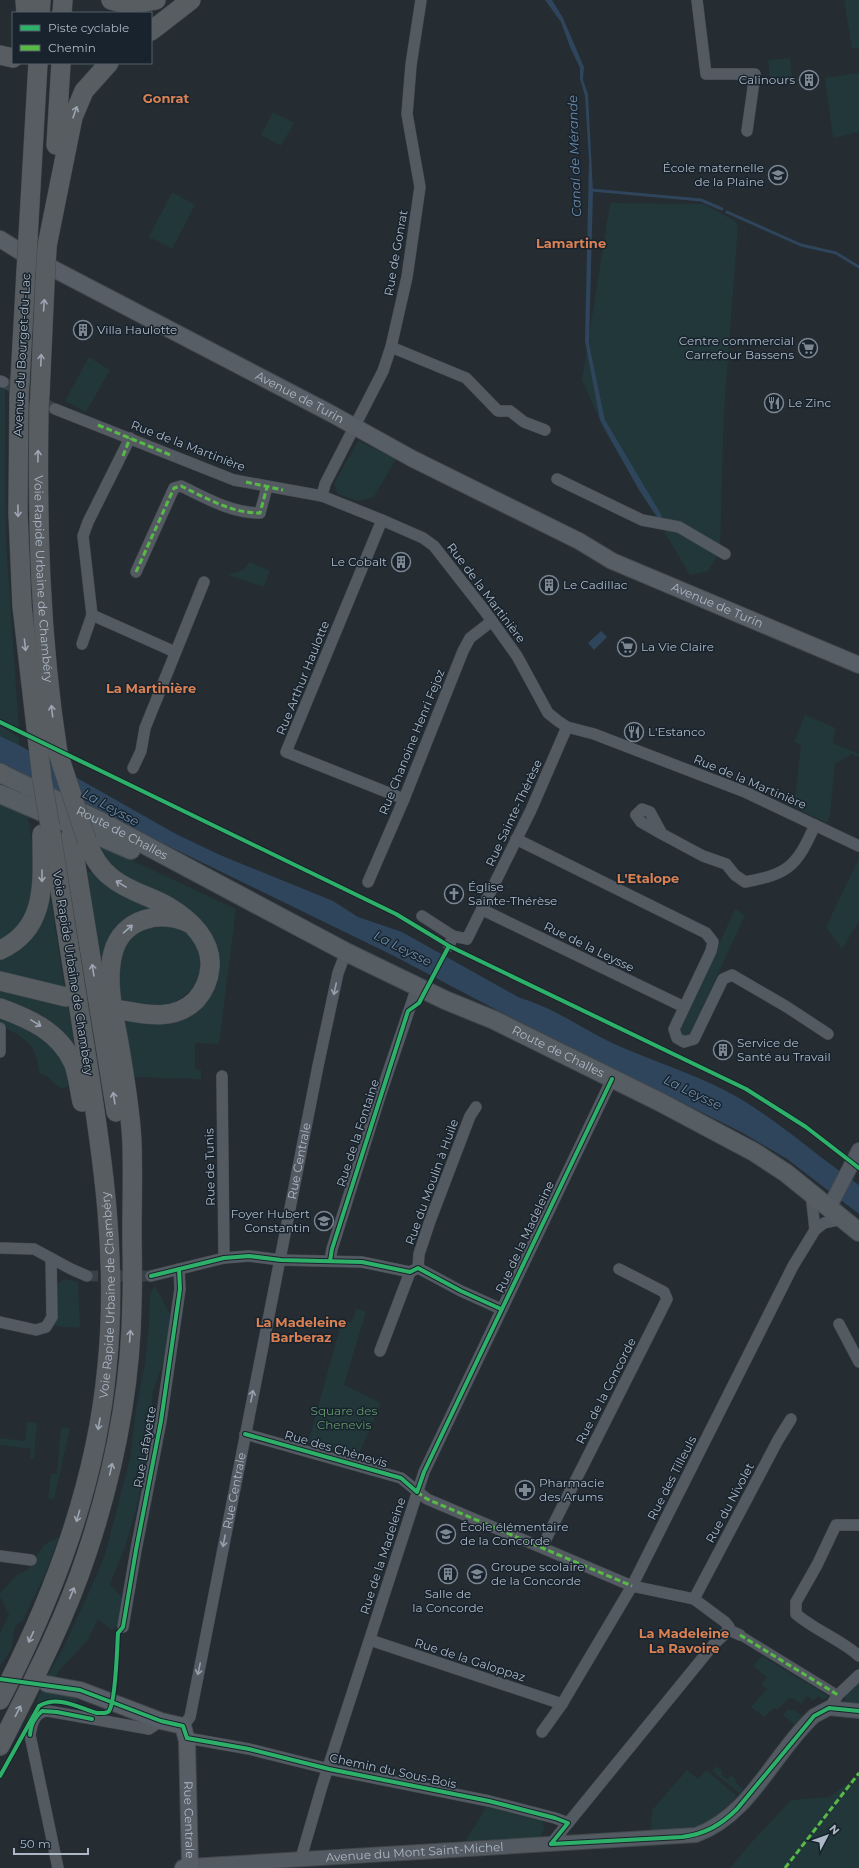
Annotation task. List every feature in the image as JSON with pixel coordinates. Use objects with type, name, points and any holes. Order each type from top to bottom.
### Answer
[{"type":"highway","points":[[25,0],[26,12]]},
{"type":"highway","points":[[40,12],[41,0]]},
{"type":"highway","points":[[62,12],[63,0]]},
{"type":"highway","points":[[111,0],[124,3],[135,3],[156,0]]},
{"type":"highway","points":[[152,18],[187,0]]},
{"type":"highway","points":[[152,30],[191,0]]},
{"type":"highway","points":[[0,55],[12,58]]},
{"type":"highway","points":[[27,64],[29,204]]},
{"type":"highway","points":[[25,245],[38,64]]},
{"type":"highway","points":[[47,248],[60,102],[61,64]]},
{"type":"highway","points":[[47,248],[73,117],[84,91],[108,64]]},
{"type":"highway","name":"Avenue du Bourget-du-Lac","points":[[18,472],[11,385],[26,272],[25,245]]},
{"type":"highway","name":"Avenue du Bourget-du-Lac","points":[[42,328],[47,248]]},
{"type":"highway","name":"Voie Rapide Urbaine de Chambéry","points":[[0,1746],[57,1629],[79,1575],[100,1510],[114,1455],[122,1412],[131,1323],[132,1262],[120,1136],[79,838],[58,751],[48,669],[39,556],[45,403],[42,328]]},
{"type":"highway","name":"Voie Rapide Urbaine de Chambéry","points":[[0,1700],[32,1636],[52,1589],[74,1527],[95,1449],[106,1382],[110,1335],[111,1269],[108,1204],[100,1137],[46,824],[42,778],[36,739],[22,606],[18,472]]},
{"type":"highway","points":[[0,950],[15,941],[26,929],[38,905],[42,878],[46,824]]},
{"type":"highway","points":[[79,838],[97,863],[111,878],[139,894],[168,906],[191,924],[204,940],[210,958],[208,978],[204,989],[197,999],[183,1009],[166,1015],[154,1015],[121,1010]]},
{"type":"highway","points":[[132,1262],[132,1144],[112,1000],[111,961],[119,938],[128,928],[138,921],[151,917],[163,917],[178,919],[191,924]]},
{"type":"highway","points":[[0,981],[66,998]]},
{"type":"highway","points":[[0,1008],[28,1018],[56,1037],[65,1049],[73,1064],[108,1204]]},
{"type":"main road","name":"Avenue de Turin","points":[[0,239],[25,245],[354,427],[467,487],[579,541],[612,561],[859,665]]},
{"type":"main road","name":"Avenue de Turin","points":[[0,243],[25,245]]},
{"type":"main road","name":"Avenue de Turin","points":[[579,541],[616,553],[801,632],[859,654]]},
{"type":"main road","points":[[694,596],[724,599]]},
{"type":"main road","name":"Route de Challes","points":[[1,773],[102,822],[346,952],[417,987],[494,1020],[660,1102],[754,1152],[786,1173],[810,1192],[832,1202],[843,1219],[859,1232]]},
{"type":"main road","name":"Route de Challes","points":[[0,794],[242,897]]},
{"type":"main road","points":[[47,1684],[91,1693],[185,1732]]},
{"type":"main road","name":"Rue Centrale","points":[[185,1732],[186,1867]]},
{"type":"street","name":"Rue de Gonrat","points":[[322,496],[325,484],[381,375],[391,347],[407,277],[419,193],[416,159],[407,114],[411,65],[421,0]]},
{"type":"street","points":[[697,0],[706,74],[755,74],[747,131]]},
{"type":"street","points":[[391,347],[466,378],[498,411],[510,411],[524,422],[545,430]]},
{"type":"street","name":"Rue de la Martinière","points":[[45,403],[234,480],[322,496],[423,538],[434,546],[492,621],[517,656],[548,713],[567,727],[594,734],[730,786],[859,846]]},
{"type":"street","points":[[82,644],[92,616],[83,536],[88,522],[130,438]]},
{"type":"street","points":[[558,479],[642,520],[679,527],[725,554]]},
{"type":"street","points":[[136,572],[174,488],[181,486],[229,508],[246,513],[260,513],[267,487]]},
{"type":"street","name":"Rue Arthur Haulotte","points":[[382,520],[286,752],[404,799]]},
{"type":"street","points":[[133,768],[141,751],[145,728],[204,582]]},
{"type":"street","points":[[92,616],[175,652]]},
{"type":"street","name":"Rue Chanoine Henri Fejoz","points":[[368,882],[404,799],[467,643],[492,621]]},
{"type":"street","name":"Rue Sainte-Thérèse","points":[[422,916],[451,941],[467,939],[531,810],[567,727]]},
{"type":"street","points":[[662,834],[703,856],[726,864],[735,875],[745,882],[765,878],[789,867],[803,851],[815,825]]},
{"type":"street","points":[[516,839],[706,933],[713,942],[711,951],[674,1029],[677,1038],[684,1042],[694,1039],[723,980],[732,975],[787,1007],[828,1034]]},
{"type":"street","name":"Rue de la Leysse","points":[[482,910],[684,1007]]},
{"type":"street","name":"Rue Centrale","points":[[185,1732],[190,1717],[272,1293],[281,1260],[318,1066],[338,973],[346,952]]},
{"type":"street","name":"Rue de la Fontaine","points":[[330,1261],[332,1249],[364,1145],[417,987]]},
{"type":"street","points":[[0,1028],[0,1052]]},
{"type":"street","name":"Rue de Tunis","points":[[222,1076],[224,1258]]},
{"type":"street","name":"Rue de la Madeleine","points":[[301,1858],[424,1472],[612,1079]]},
{"type":"street","name":"Rue du Moulin à Huile","points":[[380,1351],[414,1270],[430,1221],[470,1116],[476,1107]]},
{"type":"street","points":[[832,1202],[857,1155]]},
{"type":"street","points":[[810,1192],[815,1230]]},
{"type":"street","points":[[815,1230],[824,1223],[843,1219]]},
{"type":"street","name":"Rue des Tilleuls","points":[[542,1732],[562,1704],[632,1586],[793,1266],[815,1230]]},
{"type":"street","points":[[0,1248],[34,1249],[71,1270],[88,1276]]},
{"type":"street","points":[[151,1276],[224,1258],[249,1256],[281,1260],[362,1262],[414,1270],[501,1309]]},
{"type":"street","points":[[0,1322],[36,1330],[46,1327],[52,1317],[51,1258]]},
{"type":"street","name":"Rue Lafayette","points":[[123,1627],[161,1421],[180,1289],[179,1269]]},
{"type":"street","name":"Rue de la Concorde","points":[[542,1547],[667,1299],[664,1292],[619,1269]]},
{"type":"street","points":[[839,1324],[859,1362]]},
{"type":"street","name":"Rue du Nivolet","points":[[694,1599],[778,1440],[791,1420]]},
{"type":"street","name":"Rue des Chènevis","points":[[245,1434],[401,1478],[417,1492]]},
{"type":"street","points":[[417,1492],[427,1499],[632,1586],[694,1599],[726,1622],[729,1630]]},
{"type":"street","points":[[859,1525],[836,1525],[817,1565],[796,1602],[796,1614],[806,1622],[847,1645],[859,1656]]},
{"type":"street","points":[[0,1556],[31,1560]]},
{"type":"street","points":[[729,1630],[740,1634],[838,1695]]},
{"type":"street","points":[[551,1844],[714,1644],[729,1630]]},
{"type":"street","name":"Rue de la Galoppaz","points":[[370,1640],[562,1704]]},
{"type":"street","points":[[859,1675],[838,1695],[829,1708],[859,1711]]},
{"type":"street","name":"Avenue du Mont Saint-Michel","points":[[186,1867],[301,1858],[696,1835],[716,1827],[737,1809],[808,1722],[814,1716],[829,1708]]},
{"type":"street","points":[[58,1868],[30,1734],[31,1725],[36,1716],[42,1711],[57,1712],[149,1729],[161,1721]]},
{"type":"street","name":"Chemin du Sous-Bois","points":[[185,1732],[329,1769],[489,1801],[555,1818],[568,1823]]},
{"type":"green space","points":[[844,0],[859,0],[859,48],[852,49]]},
{"type":"green space","points":[[790,58],[792,78],[770,79],[768,60]]},
{"type":"green space","points":[[859,73],[859,132],[833,138],[825,78]]},
{"type":"green space","points":[[273,112],[294,123],[281,146],[261,135]]},
{"type":"green space","points":[[172,192],[195,205],[172,249],[149,237]]},
{"type":"green space","points":[[610,203],[704,204],[735,221],[738,226],[724,411],[720,552],[708,571],[690,575],[604,430],[582,380]]},
{"type":"green space","points":[[89,357],[110,370],[86,412],[65,401]]},
{"type":"green space","points":[[0,387],[5,389],[6,540],[19,729],[0,719]]},
{"type":"green space","points":[[358,441],[396,459],[374,497],[358,501],[338,494],[334,484]]},
{"type":"green space","points":[[250,562],[270,571],[264,587],[228,575],[243,570]]},
{"type":"green space","points":[[805,715],[836,728],[833,743],[859,754],[859,757],[852,754],[835,764],[830,815],[827,823],[794,807],[801,745],[794,742]]},
{"type":"green space","points":[[0,726],[19,737],[19,745],[0,736]]},
{"type":"green space","points":[[0,803],[28,816],[34,856],[35,886],[22,925],[0,943]]},
{"type":"green space","points":[[97,844],[236,909],[219,1044],[195,1043],[195,1068],[196,1070],[201,1070],[201,1079],[133,1077],[130,1049],[122,1016],[180,1019],[217,946],[212,936],[200,920],[192,913],[115,873]]},
{"type":"green space","points":[[859,858],[859,921],[842,949],[826,927]]},
{"type":"green space","points":[[94,871],[164,908],[130,918],[106,997],[87,872]]},
{"type":"green space","points":[[49,888],[65,990],[0,974],[0,954]]},
{"type":"green space","points":[[735,909],[745,915],[690,1035],[681,1037],[680,1030]]},
{"type":"green space","points":[[156,921],[175,926],[188,933],[199,952],[201,962],[200,972],[191,989],[175,1002],[166,1005],[149,1007],[120,1003],[116,979],[123,941]]},
{"type":"green space","points":[[0,987],[68,1005],[79,1070],[0,1003]]},
{"type":"green space","points":[[0,1014],[27,1024],[65,1059],[71,1084],[63,1089],[60,1088],[47,1076],[39,1073],[34,1051],[20,1036],[8,1029],[0,1027]]},
{"type":"green space","points":[[64,1279],[78,1282],[80,1328],[55,1326],[54,1288],[57,1288],[57,1284]]},
{"type":"green space","points":[[155,1286],[170,1314],[165,1359],[153,1391],[149,1449],[136,1509],[125,1548],[110,1584],[122,1598],[118,1625],[112,1630],[98,1619],[88,1640],[59,1671],[47,1691],[77,1697],[77,1704],[36,1703],[47,1676],[63,1648],[105,1555],[130,1458],[136,1408],[145,1363],[150,1294]]},
{"type":"green space","name":"Square des Chenevis","points":[[356,1308],[366,1312],[344,1385],[381,1403],[358,1456],[308,1443],[342,1320],[352,1323]]},
{"type":"green space","points":[[27,1422],[37,1423],[34,1459],[29,1459],[31,1449],[0,1445],[0,1438],[25,1441]]},
{"type":"green space","points":[[61,1427],[70,1428],[54,1499],[48,1498],[51,1474],[57,1474]]},
{"type":"green space","points":[[59,1537],[45,1575],[23,1620],[15,1626],[11,1650],[0,1666],[0,1633],[9,1614],[0,1597],[0,1593],[18,1574],[27,1570],[45,1544]]},
{"type":"green space","points":[[762,1656],[828,1696],[824,1700],[819,1696],[813,1701],[807,1696],[801,1704],[794,1699],[789,1698],[777,1710],[774,1708],[764,1717],[751,1707],[767,1689],[761,1684],[767,1677],[753,1666]]},
{"type":"green space","points":[[859,1681],[859,1704],[845,1701],[845,1695]]},
{"type":"green space","points":[[787,1710],[794,1710],[802,1716],[795,1725],[783,1715]]},
{"type":"green space","points":[[717,1766],[723,1772],[721,1774],[727,1779],[731,1775],[736,1780],[735,1782],[743,1789],[739,1793],[712,1771]]},
{"type":"green space","points":[[687,1770],[698,1779],[706,1770],[737,1796],[717,1816],[699,1826],[651,1831],[652,1810]]},
{"type":"green space","points":[[859,1775],[859,1868],[730,1868],[749,1845],[791,1800],[829,1797]]},
{"type":"green space","points":[[487,1806],[542,1819],[545,1828],[538,1839],[464,1843]]},
{"type":"water","name":"Canal de Mérande","points":[[545,0],[552,0],[563,18],[584,67],[583,80],[588,94],[593,192],[589,344],[605,420],[662,516],[661,518],[658,518],[639,490],[600,420],[585,341],[589,160],[585,96],[580,79],[580,68],[570,47],[561,22]]},
{"type":"water","points":[[601,631],[607,637],[594,650],[588,643]]},
{"type":"water","name":"La Leysse","points":[[0,736],[19,745],[176,834],[220,855],[333,901],[358,917],[402,932],[520,998],[555,1012],[610,1042],[699,1078],[728,1092],[779,1125],[859,1185],[859,1214],[787,1159],[741,1132],[512,1018],[392,955],[0,764]]},
{"type":"waterway","points":[[591,190],[701,200],[722,209]]},
{"type":"waterway","points":[[727,212],[801,245],[836,253],[859,267]]},
{"type":"tunnel","points":[[3,382],[55,409]]},
{"type":"tunnel","points":[[87,1276],[151,1276]]},
{"type":"marked path","points":[[98,425],[173,456]]},
{"type":"marked path","points":[[123,456],[130,438]]},
{"type":"marked path","points":[[246,482],[283,490]]},
{"type":"marked path","points":[[136,572],[174,488],[181,486],[229,508],[260,513],[267,487]]},
{"type":"marked path","points":[[417,1492],[427,1499],[632,1586]]},
{"type":"marked path","points":[[740,1635],[838,1695]]},
{"type":"marked path","points":[[785,1868],[859,1773]]},
{"type":"cycle path","points":[[0,722],[396,914],[449,946],[746,1089],[806,1127],[859,1168]]},
{"type":"cycle path","points":[[330,1261],[332,1249],[408,1011],[419,1003],[449,946]]},
{"type":"cycle path","points":[[245,1434],[401,1478],[417,1492],[424,1472],[612,1079]]},
{"type":"cycle path","points":[[151,1276],[224,1258],[249,1256],[281,1260],[362,1262],[410,1272],[418,1268],[461,1291],[501,1309]]},
{"type":"cycle path","points":[[0,1776],[39,1706],[46,1703],[60,1702],[75,1705],[97,1713],[106,1713],[109,1711],[115,1686],[118,1633],[123,1627],[161,1421],[180,1289],[179,1269]]},
{"type":"cycle path","points":[[0,1679],[80,1690],[161,1721],[183,1726],[187,1738],[249,1749],[329,1769],[489,1801],[555,1818],[568,1823],[551,1844]]},
{"type":"cycle path","points":[[551,1844],[682,1837],[698,1834],[712,1828],[725,1820],[737,1809],[814,1716],[829,1708],[859,1711]]},
{"type":"cycle path","points":[[30,1735],[33,1722],[42,1711],[57,1712],[92,1719]]},
{"type":"place","name":"Calinours","points":[[809,80]]},
{"type":"place","name":"École maternelle de la Plaine","points":[[778,175]]},
{"type":"place","name":"Villa Haulotte","points":[[83,330]]},
{"type":"place","name":"Centre commercial Carrefour Bassens","points":[[808,348]]},
{"type":"place","name":"Le Zinc","points":[[774,403]]},
{"type":"place","name":"Le Cobalt","points":[[401,562]]},
{"type":"place","name":"Le Cadillac","points":[[549,585]]},
{"type":"place","name":"La Vie Claire","points":[[627,647]]},
{"type":"place","name":"L'Estanco","points":[[634,732]]},
{"type":"place","name":"Église Sainte-Thérèse","points":[[454,894]]},
{"type":"place","name":"Service de Santé au Travail","points":[[723,1050]]},
{"type":"place","name":"Foyer Hubert Constantin","points":[[324,1221]]},
{"type":"place","name":"Pharmacie des Arums","points":[[525,1490]]},
{"type":"place","name":"École élémentaire de la Concorde","points":[[446,1534]]},
{"type":"place","name":"Salle de la Concorde","points":[[448,1574]]},
{"type":"place","name":"Groupe scolaire de la Concorde","points":[[477,1574]]},
{"type":"district","name":"Gonrat","points":[[166,98]]},
{"type":"district","name":"Lamartine","points":[[571,243]]},
{"type":"district","name":"La Martinière","points":[[151,688]]},
{"type":"district","name":"L'Etalope","points":[[648,878]]},
{"type":"district","name":"La Madeleine Barberaz","points":[[301,1330]]},
{"type":"district","name":"La Madeleine La Ravoire","points":[[684,1640]]}]
